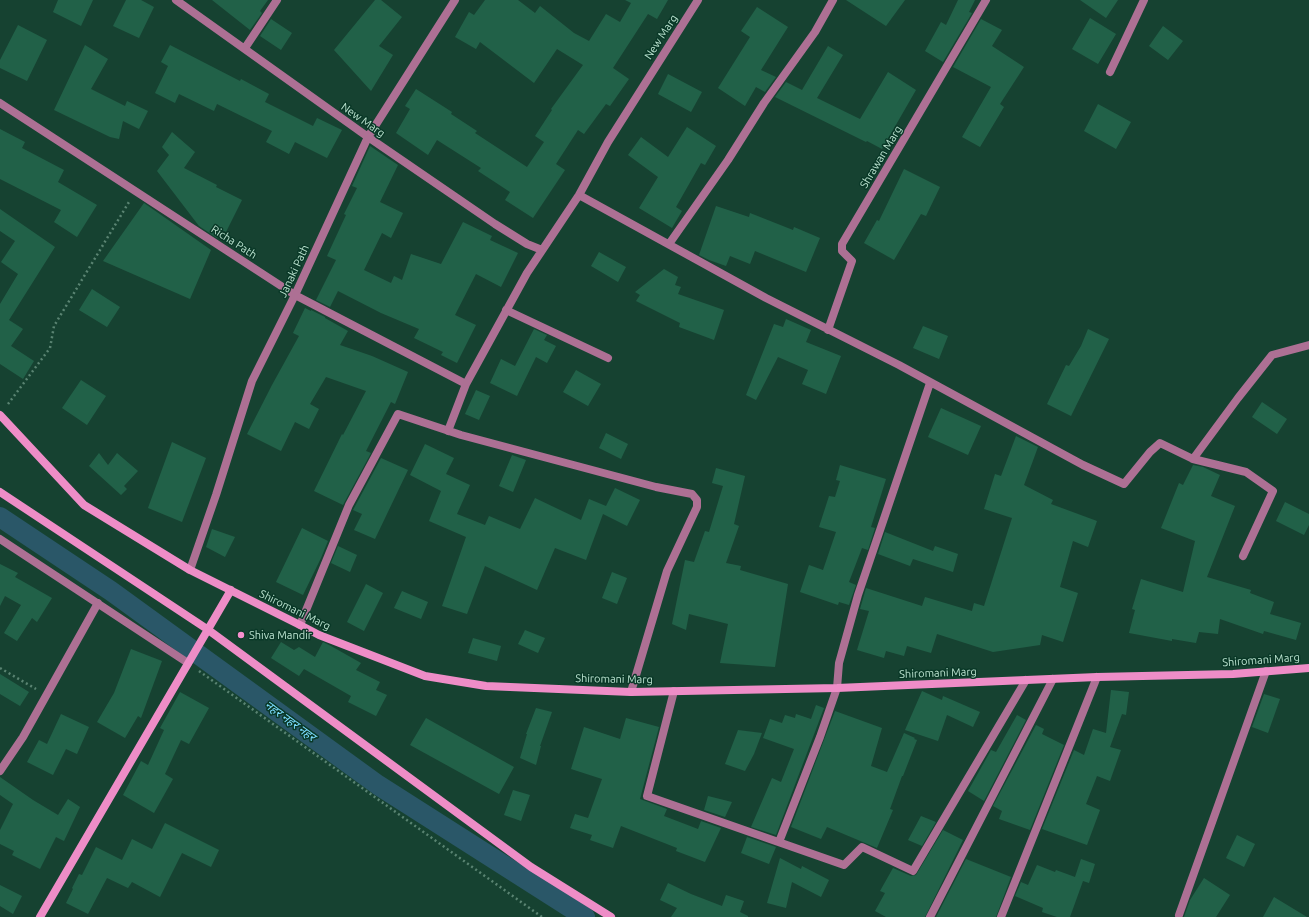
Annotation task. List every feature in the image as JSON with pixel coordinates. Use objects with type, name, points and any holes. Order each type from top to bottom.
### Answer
[{"type":"street","name":"New Marg","points":[[176,0],[368,137],[495,224],[527,244],[542,250]]},
{"type":"street","points":[[245,48],[277,0]]},
{"type":"street","name":"Janaki Path","points":[[190,570],[216,495],[252,381],[295,295],[368,137],[455,0]]},
{"type":"street","name":"New Marg","points":[[448,431],[466,384],[527,273],[579,195],[608,142],[698,0]]},
{"type":"street","points":[[668,244],[728,160],[764,103],[816,32],[833,0]]},
{"type":"street","name":"Shrawan Marg","points":[[828,330],[852,262],[842,251],[842,244],[986,0]]},
{"type":"street","points":[[1110,72],[1144,0]]},
{"type":"street","name":"Richa Path","points":[[0,103],[295,295],[466,384]]},
{"type":"street","points":[[579,195],[766,298],[899,365],[1083,465],[1124,484],[1150,452],[1160,443],[1194,459],[1246,472],[1273,491],[1243,556]]},
{"type":"street","points":[[506,310],[608,358]]},
{"type":"street","points":[[1194,459],[1238,398],[1272,355],[1309,345]]},
{"type":"street","points":[[779,842],[820,737],[837,688],[839,663],[856,602],[930,383]]},
{"type":"street","name":"Shiromani Marg","points":[[2,411],[84,505],[190,570],[319,635],[425,676],[486,686],[631,692],[837,688],[1052,679],[1233,674],[1309,668]]},
{"type":"street","points":[[300,625],[349,505],[398,414],[461,436],[649,485],[692,494],[697,500],[697,508],[667,571],[631,692]]},
{"type":"street","points":[[0,492],[207,630],[532,867],[611,917]]},
{"type":"street","points":[[0,540],[189,661]]},
{"type":"street","points":[[40,917],[231,590]]},
{"type":"street","points":[[0,771],[23,737],[98,603]]},
{"type":"street","points":[[1179,915],[1266,671]]},
{"type":"street","points":[[1001,917],[1097,678]]},
{"type":"street","points":[[930,917],[942,897],[1052,679]]},
{"type":"street","points":[[674,691],[647,796],[844,865],[862,847],[913,871],[1026,680]]},
{"type":"path","points":[[2,411],[50,348],[54,326],[136,192]]},
{"type":"path","points":[[189,661],[542,917]]},
{"type":"path","points":[[0,668],[46,696]]},
{"type":"building","points":[[58,0],[93,0],[81,26],[53,12]]},
{"type":"building","points":[[126,0],[141,0],[154,7],[139,38],[113,26]]},
{"type":"building","points":[[212,0],[268,0],[260,11],[262,13],[250,30]]},
{"type":"building","points":[[375,0],[381,0],[402,17],[379,46],[393,55],[371,91],[334,50]]},
{"type":"building","points":[[485,0],[518,0],[535,13],[540,6],[574,33],[589,41],[606,14],[620,22],[631,3],[625,0],[668,0],[657,19],[648,14],[613,68],[629,79],[610,106],[606,104],[584,134],[578,130],[556,164],[565,170],[533,218],[505,200],[510,192],[478,171],[481,168],[437,140],[428,155],[396,133],[410,109],[405,106],[416,89],[452,112],[451,114],[477,131],[475,133],[527,167],[544,142],[535,136],[552,110],[551,109],[583,65],[557,49],[534,83],[480,42],[476,49],[455,37],[469,12],[474,15]]},
{"type":"building","points":[[846,0],[905,0],[886,26]]},
{"type":"building","points":[[958,0],[975,0],[969,12],[972,13],[943,62],[925,51],[941,22],[946,25]]},
{"type":"building","points":[[1080,0],[1118,0],[1106,18]]},
{"type":"building","points":[[757,7],[788,27],[761,70],[776,77],[765,92],[756,87],[745,106],[718,88],[750,37],[741,31]]},
{"type":"building","points":[[1090,18],[1116,34],[1098,64],[1072,49]]},
{"type":"building","points":[[271,19],[292,33],[281,50],[260,36]]},
{"type":"building","points":[[981,19],[1002,30],[992,46],[1024,67],[1000,104],[1004,107],[980,147],[962,137],[991,87],[953,67]]},
{"type":"building","points":[[18,25],[47,40],[27,81],[0,68],[0,60]]},
{"type":"building","points":[[1163,26],[1183,41],[1168,60],[1149,46]]},
{"type":"building","points":[[85,45],[108,59],[91,89],[125,106],[127,101],[148,111],[139,129],[123,121],[119,139],[110,137],[54,110]]},
{"type":"building","points":[[170,45],[240,81],[241,79],[269,94],[265,102],[313,126],[317,118],[342,130],[327,158],[295,142],[289,154],[266,142],[272,131],[217,104],[214,111],[179,94],[175,103],[155,93],[168,66],[161,62]]},
{"type":"building","points":[[828,46],[843,55],[817,98],[860,119],[888,72],[916,90],[882,149],[775,97],[786,82],[802,90]]},
{"type":"building","points":[[668,74],[702,92],[691,112],[658,94]]},
{"type":"building","points":[[1098,104],[1131,122],[1116,149],[1084,131]]},
{"type":"building","points":[[687,127],[716,146],[705,165],[701,163],[676,207],[682,211],[672,228],[639,208],[658,177],[628,155],[641,137],[668,157]]},
{"type":"building","points":[[0,129],[25,142],[22,148],[64,170],[58,182],[97,205],[77,237],[54,222],[61,210],[0,179]]},
{"type":"building","points":[[172,132],[195,152],[184,168],[242,200],[226,232],[220,229],[217,238],[199,226],[157,171],[169,155],[162,147]]},
{"type":"building","points":[[370,146],[398,165],[380,202],[403,213],[391,238],[382,233],[364,270],[391,283],[394,276],[402,280],[411,254],[441,264],[463,222],[492,236],[490,240],[518,253],[501,287],[476,274],[455,315],[476,325],[457,363],[441,355],[443,352],[414,338],[419,329],[381,313],[338,291],[330,307],[316,300],[336,260],[327,256],[346,215],[344,214],[357,188],[352,186]]},
{"type":"building","points":[[904,169],[940,187],[926,216],[921,214],[894,260],[864,243],[877,220],[879,221]]},
{"type":"building","points":[[144,203],[211,250],[190,299],[103,261]]},
{"type":"building","points":[[716,206],[749,217],[750,213],[793,230],[794,227],[820,238],[806,272],[755,251],[750,264],[730,256],[726,266],[699,255]]},
{"type":"building","points":[[0,209],[55,247],[9,320],[23,329],[11,346],[34,361],[23,379],[0,364],[0,304],[18,274],[1,262],[15,241],[0,231]]},
{"type":"building","points":[[599,252],[626,267],[618,282],[591,266]]},
{"type":"building","points":[[664,269],[678,277],[675,285],[681,287],[678,294],[724,310],[714,340],[679,327],[680,323],[636,301],[640,295],[635,292]]},
{"type":"building","points":[[92,289],[120,307],[107,327],[79,310]]},
{"type":"building","points":[[305,308],[325,317],[348,331],[340,345],[372,356],[408,372],[395,404],[391,402],[366,451],[371,453],[343,505],[314,491],[342,434],[343,435],[366,391],[326,377],[310,404],[319,409],[309,429],[295,422],[281,451],[247,434],[299,336],[293,333]]},
{"type":"building","points":[[786,319],[811,330],[806,342],[841,356],[826,394],[802,384],[808,370],[778,357],[756,400],[746,395],[774,324],[783,327]]},
{"type":"building","points":[[923,326],[948,336],[939,359],[913,348]]},
{"type":"building","points":[[534,329],[547,335],[544,340],[556,346],[547,363],[536,357],[517,396],[490,383],[501,359],[515,366]]},
{"type":"building","points":[[1088,329],[1109,339],[1071,416],[1047,404],[1066,365],[1069,366],[1081,346]]},
{"type":"building","points":[[576,370],[601,384],[588,406],[563,392]]},
{"type":"building","points":[[81,380],[106,396],[87,425],[62,408]]},
{"type":"building","points":[[476,390],[490,396],[479,420],[465,414]]},
{"type":"building","points":[[1262,402],[1287,419],[1277,434],[1252,417]]},
{"type":"building","points":[[941,408],[981,426],[968,455],[928,437]]},
{"type":"building","points":[[606,433],[628,444],[621,459],[599,448]]},
{"type":"building","points":[[1016,436],[1038,447],[1024,485],[1053,500],[1051,504],[1097,521],[1088,547],[1073,541],[1060,587],[1078,593],[1063,642],[1042,635],[1040,645],[993,652],[937,634],[931,653],[907,646],[904,656],[886,651],[884,658],[857,650],[869,611],[860,609],[866,588],[922,606],[925,597],[972,611],[974,603],[984,606],[1012,518],[984,509],[995,474],[1001,476]]},
{"type":"building","points":[[172,442],[206,458],[182,522],[148,508]]},
{"type":"building","points":[[425,444],[454,458],[446,474],[470,485],[457,514],[485,525],[489,516],[520,529],[535,498],[581,520],[589,499],[606,506],[615,488],[640,500],[627,526],[603,514],[586,560],[555,548],[537,590],[485,566],[467,614],[442,606],[466,537],[429,521],[441,491],[410,475]]},
{"type":"building","points":[[99,453],[108,465],[117,453],[138,471],[124,486],[127,489],[121,495],[89,466]]},
{"type":"building","points":[[512,455],[526,460],[513,492],[499,486]]},
{"type":"building","points":[[381,458],[408,470],[375,539],[354,530],[362,514],[353,510]]},
{"type":"building","points":[[840,465],[886,479],[871,527],[875,528],[868,550],[862,548],[849,582],[856,585],[849,605],[839,602],[838,605],[800,592],[809,565],[823,570],[836,532],[819,527],[829,496],[835,497],[840,481],[836,480]]},
{"type":"building","points":[[1193,465],[1203,467],[1220,475],[1211,496],[1235,506],[1207,577],[1251,590],[1250,593],[1274,602],[1270,614],[1301,623],[1296,640],[1264,631],[1263,634],[1220,619],[1218,634],[1199,632],[1196,643],[1172,639],[1172,641],[1129,633],[1135,610],[1132,609],[1141,579],[1183,592],[1195,541],[1161,528],[1179,483],[1183,485]]},
{"type":"building","points":[[716,468],[745,476],[734,524],[739,526],[726,563],[741,566],[740,570],[788,584],[775,667],[720,663],[728,624],[689,614],[686,630],[672,624],[685,560],[694,562],[705,531],[709,532],[723,486],[712,483]]},
{"type":"building","points":[[1285,502],[1309,514],[1309,525],[1304,535],[1276,521]]},
{"type":"building","points":[[302,528],[328,541],[303,595],[276,582]]},
{"type":"building","points":[[212,529],[235,537],[225,557],[206,547]]},
{"type":"building","points":[[885,532],[933,551],[935,546],[958,554],[953,572],[913,559],[910,566],[878,554]]},
{"type":"building","points":[[338,546],[357,555],[350,572],[331,563]]},
{"type":"building","points":[[0,564],[18,573],[15,577],[52,598],[37,622],[32,618],[17,641],[4,633],[21,605],[5,596],[0,606]]},
{"type":"building","points":[[612,572],[627,578],[617,604],[602,598]]},
{"type":"building","points":[[366,584],[383,593],[364,631],[347,622]]},
{"type":"building","points":[[402,591],[428,602],[421,619],[394,608]]},
{"type":"building","points":[[525,630],[545,638],[538,653],[518,644]]},
{"type":"building","points":[[473,638],[501,646],[497,661],[468,653]]},
{"type":"building","points":[[281,642],[294,650],[299,647],[315,657],[323,642],[361,663],[356,670],[380,682],[376,690],[387,695],[376,716],[348,702],[351,696],[304,669],[299,676],[271,658]]},
{"type":"building","points":[[131,649],[162,661],[141,718],[138,716],[125,738],[97,722],[114,693]]},
{"type":"building","points":[[0,674],[29,692],[20,706],[0,694]]},
{"type":"building","points":[[1111,690],[1129,692],[1126,715],[1122,714],[1110,747],[1121,750],[1110,781],[1097,776],[1086,804],[1100,810],[1087,845],[1042,829],[1074,750],[1084,755],[1093,729],[1106,733]]},
{"type":"building","points":[[922,691],[942,700],[943,696],[980,712],[973,727],[947,715],[938,741],[905,730]]},
{"type":"building","points":[[180,692],[209,708],[189,744],[181,740],[165,774],[173,779],[154,813],[123,795],[141,761],[148,765],[164,730],[160,728]]},
{"type":"building","points":[[1264,694],[1280,699],[1268,733],[1252,727]]},
{"type":"building","points":[[816,705],[824,708],[776,835],[751,827],[772,778],[781,782],[794,749],[763,738],[770,719],[782,723],[785,715],[795,718],[796,714],[811,719]]},
{"type":"building","points":[[536,708],[552,712],[540,746],[536,765],[520,758],[526,734]]},
{"type":"building","points":[[835,711],[882,728],[871,766],[887,772],[904,733],[917,740],[890,809],[893,810],[877,848],[827,827],[821,839],[791,827]]},
{"type":"building","points":[[61,714],[89,727],[77,754],[66,749],[53,775],[27,762],[39,740],[47,744]]},
{"type":"building","points":[[1017,715],[1026,720],[984,801],[968,791],[991,750],[996,752]]},
{"type":"building","points":[[426,718],[514,767],[499,794],[410,745]]},
{"type":"building","points":[[626,718],[659,727],[640,799],[667,809],[664,816],[698,829],[701,821],[721,828],[705,862],[676,851],[677,848],[621,826],[613,848],[590,840],[592,835],[570,828],[575,814],[588,818],[602,779],[571,769],[584,727],[620,739]]},
{"type":"building","points":[[1036,725],[1044,729],[1042,734],[1064,745],[1030,830],[999,819],[1002,811],[993,806]]},
{"type":"building","points":[[738,730],[762,733],[754,754],[745,771],[725,764]]},
{"type":"building","points":[[0,777],[58,815],[68,799],[80,807],[64,841],[56,837],[40,869],[12,855],[14,851],[0,844],[0,830],[13,804],[0,795]]},
{"type":"building","points":[[513,790],[530,795],[521,821],[504,815]]},
{"type":"building","points":[[708,796],[732,802],[725,817],[704,810]]},
{"type":"building","points":[[921,816],[936,822],[922,846],[908,840]]},
{"type":"building","points":[[165,823],[219,850],[211,867],[182,853],[160,897],[132,882],[128,888],[107,878],[88,914],[66,903],[79,874],[82,875],[96,847],[122,860],[132,839],[152,849]]},
{"type":"building","points":[[943,830],[963,840],[925,917],[886,917],[875,911],[885,893],[880,891],[893,868],[911,876],[916,875]]},
{"type":"building","points":[[1237,835],[1255,844],[1244,867],[1226,858]]},
{"type":"building","points":[[747,837],[776,847],[769,864],[741,853]]},
{"type":"building","points":[[780,858],[801,869],[802,866],[829,880],[821,897],[792,882],[786,908],[767,903]]},
{"type":"building","points":[[966,859],[1011,877],[996,917],[936,917]]},
{"type":"building","points":[[1081,859],[1095,864],[1089,883],[1083,881],[1070,917],[1057,917],[1042,912],[1043,908],[1015,896],[1021,882],[1028,885],[1037,865],[1055,872],[1056,870],[1075,877]]},
{"type":"building","points":[[1204,878],[1230,895],[1216,917],[1184,917],[1190,900]]},
{"type":"building","points":[[668,883],[722,906],[726,895],[744,901],[740,912],[748,917],[671,917],[677,908],[660,900]]},
{"type":"building","points":[[0,885],[22,896],[13,914],[0,906]]},
{"type":"building","points":[[1274,897],[1307,917],[1263,917]]},
{"type":"waterway","name":"नहर नहर नहर","points":[[0,517],[111,591],[378,785],[585,917]]},
{"type":"place","name":"Shiva Mandir","points":[[241,635]]}]
